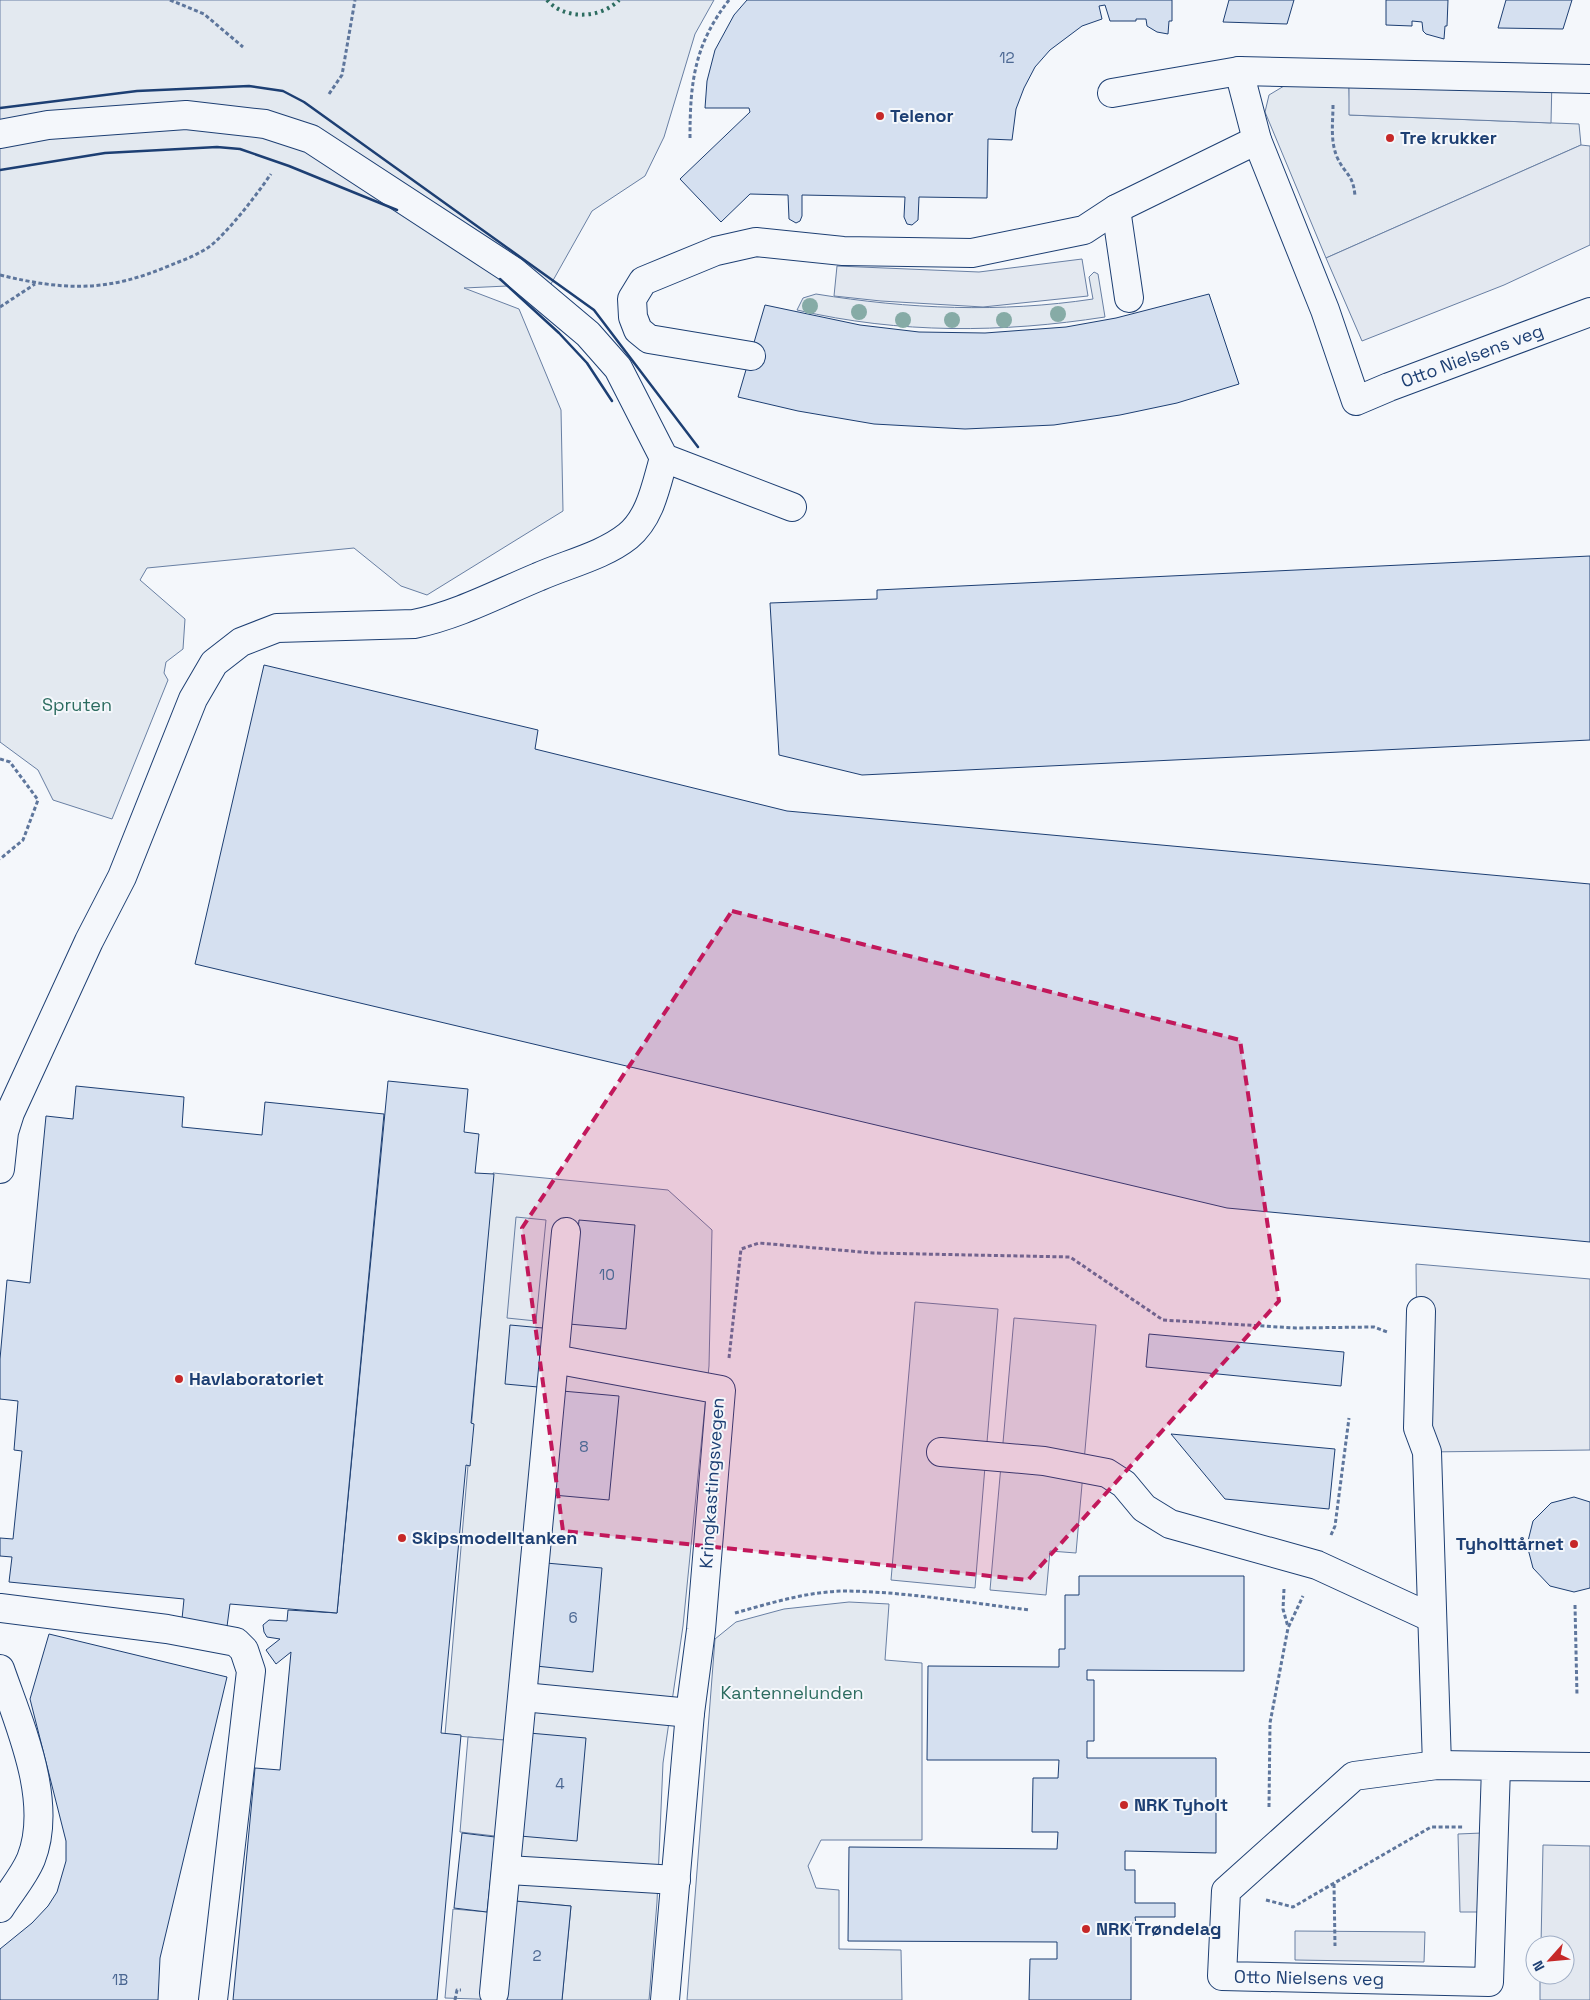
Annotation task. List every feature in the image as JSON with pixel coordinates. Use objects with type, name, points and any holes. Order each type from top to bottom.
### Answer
[{"type":"street","points":[[751,356],[649,339],[638,330],[633,317],[632,299],[643,281],[716,251],[756,242],[843,251],[972,253],[1084,230],[1116,208],[1257,140],[1239,71]]},
{"type":"street","points":[[1112,93],[1239,71],[1590,79]]},
{"type":"street","points":[[0,134],[48,125],[186,115],[265,124],[311,139],[513,271],[588,334],[618,368],[664,458],[792,507]]},
{"type":"street","name":"Otto Nielsens veg","points":[[1257,140],[1325,310],[1356,402],[1389,387],[1590,312]]},
{"type":"street","points":[[1116,208],[1129,298]]},
{"type":"street","points":[[0,1169],[4,1132],[10,1113],[89,941],[122,877],[193,699],[214,663],[241,642],[277,628],[414,624],[432,620],[486,600],[608,548],[628,535],[646,514],[664,458]]},
{"type":"street","points":[[494,1993],[566,1232]]},
{"type":"street","points":[[1421,1311],[1418,1428],[1427,1452],[1437,1765]]},
{"type":"street","name":"Kringkastingsvegen","points":[[554,1360],[721,1390],[701,1630],[690,1713],[665,2000]]},
{"type":"street","points":[[941,1452],[1044,1461],[1108,1473],[1124,1484],[1144,1508],[1170,1524],[1317,1565],[1432,1618]]},
{"type":"street","points":[[0,1608],[167,1629],[236,1642],[244,1650],[251,1672],[213,2000]]},
{"type":"street","points":[[0,1669],[30,1759],[37,1794],[37,1830],[31,1858],[0,1908]]},
{"type":"street","points":[[523,1697],[690,1713]]},
{"type":"street","points":[[1226,1891],[1354,1776],[1437,1765],[1590,1767]]},
{"type":"street","name":"Otto Nielsens veg","points":[[1226,1891],[1222,1976],[1489,1982],[1496,1767]]},
{"type":"street","points":[[507,1870],[676,1880]]},
{"type":"path","points":[[170,0],[204,14],[243,47]]},
{"type":"path","points":[[329,94],[342,75],[355,0]]},
{"type":"path","points":[[690,138],[692,79],[700,47],[717,16],[729,0]]},
{"type":"path","points":[[1334,73],[1332,142],[1338,160],[1354,181],[1355,196]]},
{"type":"path","points":[[0,275],[35,284],[75,288],[112,285],[147,275],[191,257],[214,243],[245,210],[271,174]]},
{"type":"path","points":[[0,307],[35,284]]},
{"type":"path","points":[[0,759],[10,762],[38,800],[23,840],[0,859]]},
{"type":"path","points":[[721,1390],[727,1377],[741,1249],[759,1242],[874,1253],[1070,1257],[1163,1320],[1296,1328],[1374,1327],[1420,1345]]},
{"type":"path","points":[[1268,1855],[1270,1723],[1288,1628],[1335,1526],[1350,1418]]},
{"type":"path","points":[[701,1630],[723,1617],[782,1600],[846,1591],[930,1598],[1030,1610]]},
{"type":"path","points":[[1575,1605],[1577,1696]]},
{"type":"path","points":[[1226,1891],[1293,1907],[1431,1828],[1494,1827]]},
{"type":"path","points":[[1334,1884],[1335,1978]]},
{"type":"highlighted area","points":[[732,911],[1240,1040],[1279,1301],[1028,1580],[563,1531],[522,1228]]},
{"type":"green space","name":"Spruten","points":[[0,0],[714,0],[695,34],[664,137],[645,176],[592,211],[551,284],[464,288],[519,309],[561,410],[563,511],[427,595],[401,586],[354,548],[147,568],[140,580],[185,619],[183,649],[166,662],[164,673],[168,680],[112,819],[53,800],[38,770],[0,742]]},
{"type":"green space","points":[[1284,86],[1349,87],[1350,115],[1579,124],[1581,145],[1326,258],[1265,112],[1269,95]]},
{"type":"green space","points":[[1094,272],[1098,274],[1105,317],[1028,326],[951,328],[874,323],[797,310],[803,298],[816,294],[920,306],[989,308],[1093,299],[1089,277]]},
{"type":"green space","points":[[493,1173],[668,1190],[712,1230],[709,1366],[683,1626],[663,1763],[657,1902],[649,2000],[562,2000],[571,1906],[515,1901],[527,1742],[445,1735]]},
{"type":"green space","name":"Kantennelunden","points":[[849,1602],[889,1604],[885,1660],[922,1663],[922,1840],[821,1840],[808,1866],[816,1888],[839,1890],[839,1949],[901,1950],[902,2000],[687,2000],[715,1639],[736,1622],[784,1609]]},
{"type":"shaded area","points":[[1349,73],[1552,78],[1551,123],[1349,115]]},
{"type":"shaded area","points":[[1581,145],[1590,146],[1590,245],[1504,285],[1362,341],[1326,258]]},
{"type":"shaded area","points":[[1082,259],[1088,296],[983,307],[881,301],[834,296],[837,266],[979,272]]},
{"type":"shaded area","points":[[516,1217],[546,1220],[536,1321],[507,1318]]},
{"type":"shaded area","points":[[1416,1264],[1590,1279],[1590,1450],[1427,1452],[1418,1428]]},
{"type":"shaded area","points":[[915,1302],[998,1309],[975,1588],[891,1580]]},
{"type":"shaded area","points":[[1014,1318],[1096,1325],[1076,1553],[1050,1551],[1046,1595],[990,1590]]},
{"type":"shaded area","points":[[468,1737],[528,1742],[505,2000],[445,1998],[453,1909],[488,1912],[495,1836],[460,1832]]},
{"type":"shaded area","points":[[1482,1833],[1484,1912],[1460,1912],[1458,1834]]},
{"type":"shaded area","points":[[1543,1845],[1590,1846],[1590,2000],[1540,2000],[1540,1985],[1575,1985],[1575,1935],[1541,1935]]},
{"type":"shaded area","points":[[1295,1931],[1425,1932],[1424,1962],[1295,1960]]},
{"type":"building","name":"Telenor","points":[[747,0],[1172,0],[1172,21],[1169,21],[1168,34],[1157,32],[1147,26],[1146,19],[1110,21],[1105,5],[1099,6],[1102,19],[1082,26],[1050,50],[1035,67],[1024,88],[1016,109],[1012,140],[988,139],[987,198],[919,197],[918,220],[912,225],[907,224],[904,217],[905,197],[802,195],[802,216],[800,221],[796,223],[789,219],[788,195],[750,194],[721,222],[680,179],[750,112],[749,108],[705,108],[707,81],[715,50],[734,15]]},
{"type":"building","points":[[1229,0],[1294,0],[1287,24],[1223,22]]},
{"type":"building","points":[[1386,0],[1448,0],[1447,26],[1445,26],[1444,39],[1426,34],[1423,31],[1422,22],[1412,21],[1412,26],[1386,25]]},
{"type":"building","points":[[1506,0],[1572,0],[1563,29],[1498,28]]},
{"type":"building","points":[[1209,294],[1239,384],[1177,403],[1120,415],[1054,425],[965,429],[874,424],[798,411],[738,397],[765,305],[860,325],[919,332],[985,333],[1066,327],[1116,318]]},
{"type":"building","points":[[1590,556],[1590,740],[862,775],[779,755],[770,603],[877,599],[877,590]]},
{"type":"building","points":[[264,665],[538,730],[535,749],[787,811],[1590,884],[1590,1242],[1227,1208],[195,964]]},
{"type":"building","name":"Skipsmodelltanken","points":[[388,1081],[468,1089],[464,1132],[479,1134],[475,1173],[494,1174],[471,1423],[474,1424],[470,1466],[466,1465],[441,1733],[461,1735],[437,2000],[233,2000],[255,1768],[280,1770],[291,1652],[276,1664],[266,1650],[280,1639],[267,1637],[263,1625],[269,1620],[287,1621],[288,1610],[337,1613]]},
{"type":"building","name":"Havlaboratoriet","points":[[76,1086],[184,1097],[182,1127],[262,1135],[265,1102],[384,1114],[337,1613],[230,1604],[226,1634],[181,1629],[184,1599],[9,1582],[12,1557],[0,1556],[0,1538],[13,1539],[22,1451],[14,1450],[18,1401],[0,1399],[0,1359],[7,1280],[30,1283],[46,1116],[73,1119]]},
{"type":"building","points":[[579,1220],[635,1225],[626,1329],[569,1324]]},
{"type":"building","points":[[510,1325],[543,1328],[538,1387],[505,1384]]},
{"type":"building","points":[[1149,1334],[1344,1352],[1341,1386],[1146,1367]]},
{"type":"building","points":[[562,1391],[619,1396],[609,1500],[553,1495]]},
{"type":"building","points":[[1171,1434],[1335,1449],[1329,1509],[1225,1499]]},
{"type":"building","points":[[1574,1497],[1590,1502],[1590,1588],[1574,1592],[1550,1586],[1533,1568],[1527,1545],[1533,1521],[1551,1503]]},
{"type":"building","points":[[546,1563],[602,1568],[593,1672],[536,1666]]},
{"type":"building","name":"NRK Tyholt","points":[[1079,1576],[1244,1576],[1244,1671],[1087,1670],[1087,1680],[1094,1680],[1094,1741],[1087,1741],[1087,1758],[1216,1758],[1216,1853],[1125,1851],[1125,1870],[1135,1870],[1135,1903],[1175,1903],[1175,1917],[1135,1917],[1136,1923],[1131,1923],[1131,2000],[1029,2000],[1030,1959],[1057,1959],[1057,1942],[848,1941],[849,1847],[1057,1849],[1058,1832],[1032,1832],[1033,1778],[1058,1778],[1059,1760],[927,1760],[928,1666],[1059,1667],[1059,1649],[1065,1649],[1065,1595],[1079,1595]]},
{"type":"building","points":[[49,1634],[227,1677],[160,1958],[158,2000],[0,2000],[0,1949],[32,1923],[48,1906],[57,1892],[66,1861],[66,1841],[30,1699]]},
{"type":"building","points":[[529,1733],[586,1738],[577,1841],[520,1836]]},
{"type":"building","points":[[462,1833],[495,1837],[487,1912],[454,1908]]},
{"type":"building","points":[[515,1901],[571,1906],[562,2000],[505,2000]]},
{"type":"hedge","points":[[547,0],[554,7],[563,11],[583,15],[603,11],[619,0]]},
{"type":"wall","points":[[0,108],[137,91],[249,86],[283,91],[304,102],[594,310],[698,447]]},
{"type":"wall","points":[[0,170],[105,153],[217,147],[240,149],[289,166],[397,210]]},
{"type":"wall","points":[[500,279],[559,333],[587,363],[612,401]]},
{"type":"place","name":"Telenor","points":[[880,116]]},
{"type":"place","name":"Tre krukker","points":[[1390,138]]},
{"type":"place","name":"Havlaboratoriet","points":[[179,1379]]},
{"type":"place","name":"Skipsmodelltanken","points":[[402,1538]]},
{"type":"place","name":"Tyholttårnet","points":[[1574,1544]]},
{"type":"place","name":"NRK Tyholt","points":[[1124,1805]]},
{"type":"place","name":"NRK Trøndelag","points":[[1086,1929]]}]
